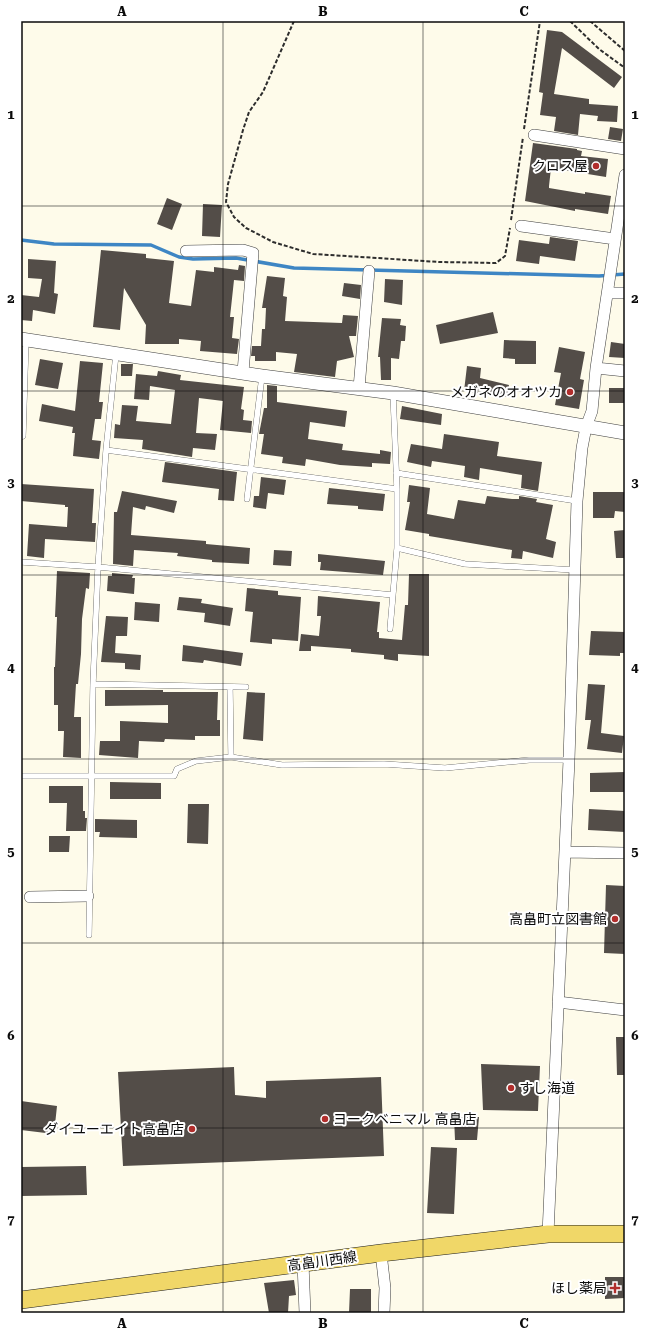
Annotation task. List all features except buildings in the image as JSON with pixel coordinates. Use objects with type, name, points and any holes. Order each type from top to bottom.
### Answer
[{"type":"main road","name":"高畠川西線","points":[[21,1300],[382,1253],[548,1234],[625,1234]]},
{"type":"street","points":[[534,135],[625,149]]},
{"type":"street","points":[[548,1234],[569,760],[577,501],[582,448],[586,427],[592,412],[596,368],[615,239],[622,222],[625,175]]},
{"type":"street","points":[[521,226],[615,239]]},
{"type":"street","points":[[186,251],[243,250],[253,253],[243,372]]},
{"type":"street","points":[[359,388],[368,272]]},
{"type":"street","points":[[608,293],[625,293]]},
{"type":"street","points":[[24,340],[262,376],[393,393],[625,433]]},
{"type":"street","points":[[596,368],[625,371]]},
{"type":"street","points":[[565,852],[625,853]]},
{"type":"street","points":[[30,897],[88,896]]},
{"type":"street","points":[[558,1002],[625,1010]]},
{"type":"street","points":[[382,1253],[385,1288],[384,1313]]},
{"type":"street","points":[[303,1263],[305,1313]]},
{"type":"lane","points":[[21,437],[23,436],[24,340]]},
{"type":"lane","points":[[89,935],[88,896],[93,684],[98,567],[106,450],[116,354]]},
{"type":"lane","points":[[247,499],[252,470],[262,376]]},
{"type":"lane","points":[[390,629],[397,548],[397,489],[393,393]]},
{"type":"lane","points":[[106,450],[397,489]]},
{"type":"lane","points":[[396,473],[577,501]]},
{"type":"lane","points":[[397,548],[465,564],[575,570]]},
{"type":"lane","points":[[21,562],[98,567],[393,595]]},
{"type":"lane","points":[[93,684],[246,687]]},
{"type":"lane","points":[[230,687],[231,757]]},
{"type":"lane","points":[[21,776],[174,776],[176,769],[196,761],[231,757],[282,765],[384,764],[445,768],[529,760],[569,760]]},
{"type":"path","points":[[294,21],[263,92],[249,112],[243,130],[228,184],[226,202],[234,218],[246,228],[273,242],[313,254],[369,259],[475,262],[496,262],[505,256],[540,21]]},
{"type":"path","points":[[570,21],[599,49],[625,68]]},
{"type":"path","points":[[590,21],[625,51]]},
{"type":"waterway","points":[[21,240],[54,244],[151,245],[179,257],[193,259],[236,258],[294,268],[599,276],[625,274]]},
{"type":"place","name":"クロス屋","points":[[596,166]]},
{"type":"place","name":"メガネのオオツカ","points":[[570,392]]},
{"type":"place","name":"高畠町立図書館","points":[[615,919]]},
{"type":"place","name":"すし海道","points":[[511,1088]]},
{"type":"place","name":"ヨークベニマル 高畠店","points":[[325,1119]]},
{"type":"place","name":"ダイユーエイト高畠店","points":[[192,1129]]},
{"type":"place","name":"ほし薬局","points":[[615,1288]]}]
